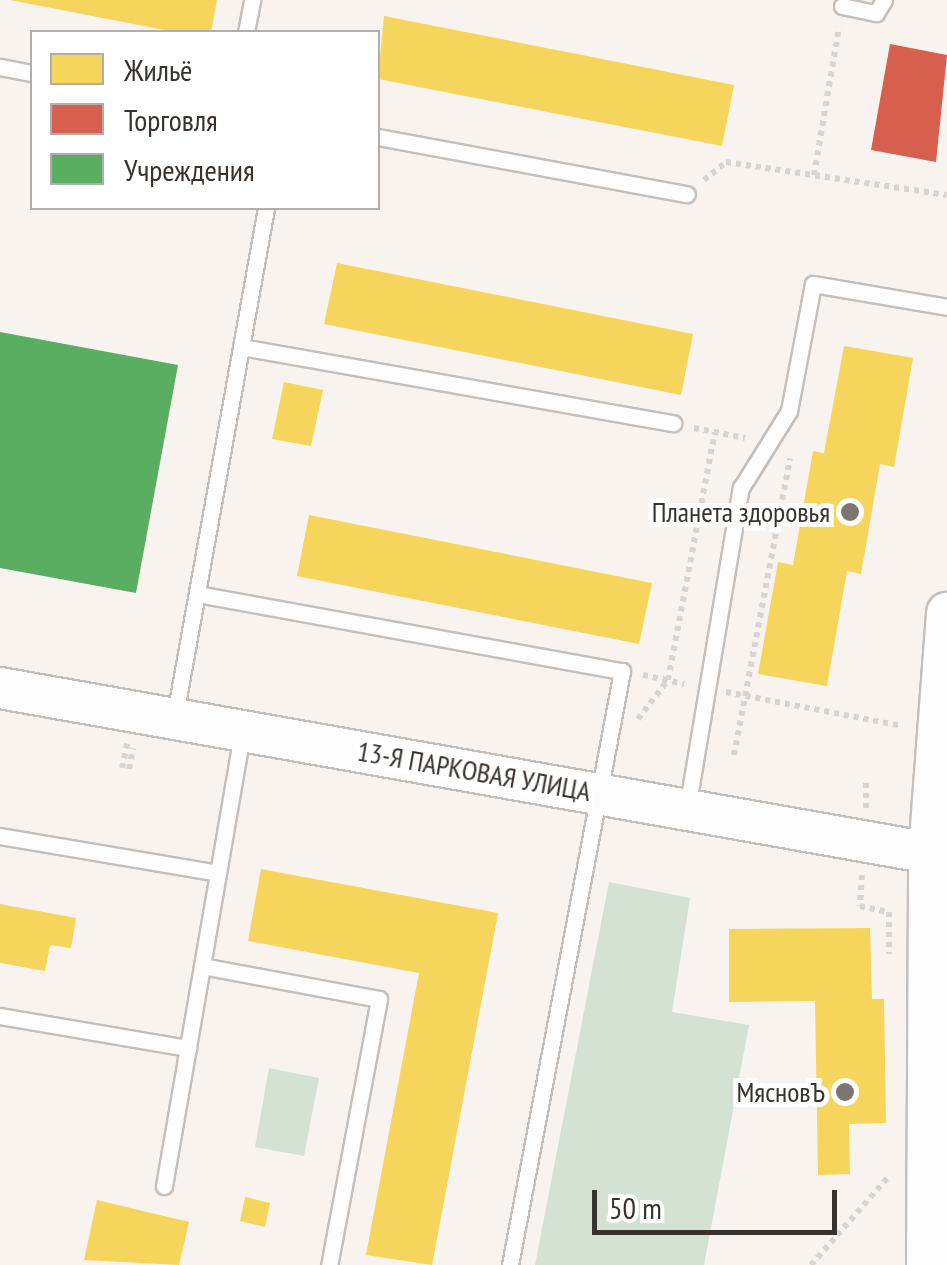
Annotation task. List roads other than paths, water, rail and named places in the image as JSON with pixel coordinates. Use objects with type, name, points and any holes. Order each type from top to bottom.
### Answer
[{"type":"street","points":[[927,1265],[947,613]]},
{"type":"street","name":"13-Я ПАРКОВАЯ УЛИЦА","points":[[0,688],[938,855]]},
{"type":"lane","points":[[246,30],[252,0]]},
{"type":"lane","points":[[842,6],[876,14],[884,0]]},
{"type":"lane","points":[[0,67],[30,73]]},
{"type":"lane","points":[[380,137],[688,194]]},
{"type":"lane","points":[[175,718],[266,210]]},
{"type":"lane","points":[[686,810],[742,488],[789,411],[813,284],[947,307]]},
{"type":"lane","points":[[242,347],[673,423]]},
{"type":"lane","points":[[197,594],[622,671],[510,1265]]},
{"type":"lane","points":[[164,1186],[243,730]]},
{"type":"lane","points":[[0,836],[218,874]]},
{"type":"lane","points":[[202,966],[379,999],[329,1265]]},
{"type":"lane","points":[[0,1016],[188,1048]]},
{"type":"place","name":"Планета здоровья","points":[[850,512]]},
{"type":"place","name":"МясновЪ","points":[[845,1092]]}]
